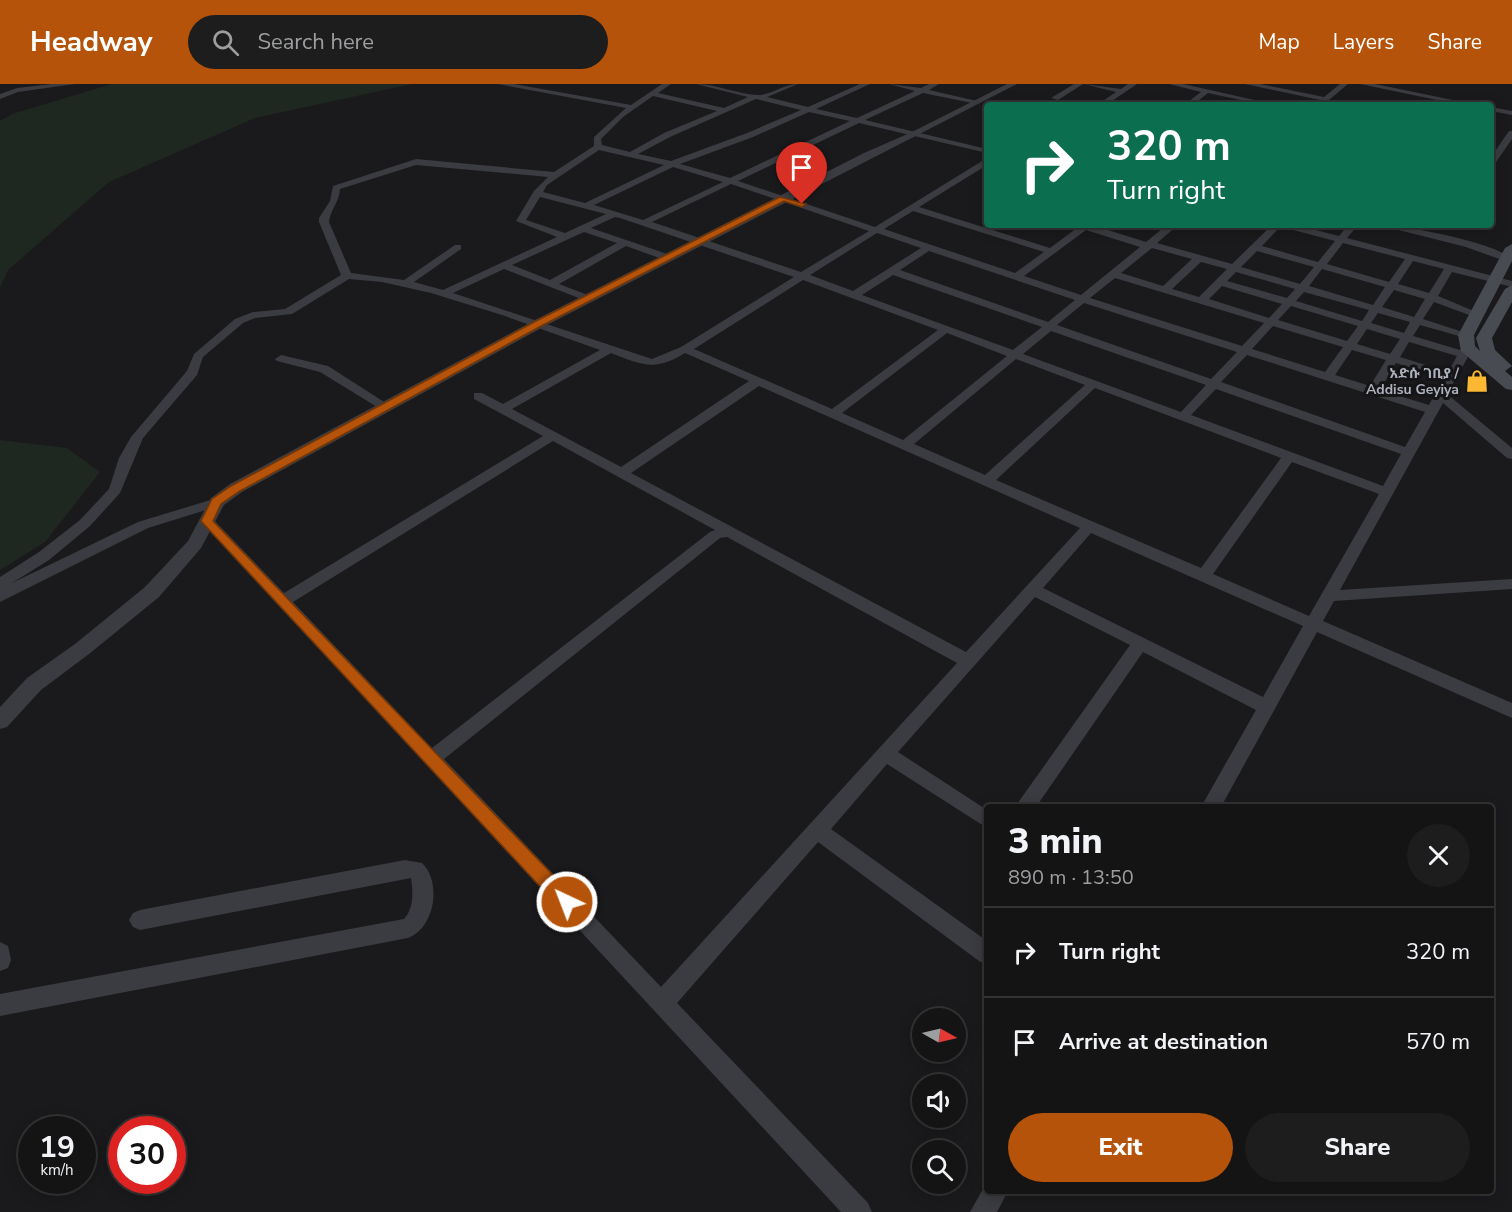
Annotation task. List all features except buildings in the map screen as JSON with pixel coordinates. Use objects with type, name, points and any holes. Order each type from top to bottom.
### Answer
[{"type":"main road","points":[[1509,253],[1476,314],[1465,346],[1512,385]]},
{"type":"main road","points":[[1512,286],[1484,338],[1488,352],[1512,372]]},
{"type":"street","points":[[0,97],[17,90],[71,84]]},
{"type":"street","points":[[502,84],[632,107]]},
{"type":"street","points":[[598,147],[600,145],[596,141],[599,136],[632,107],[667,84]]},
{"type":"street","points":[[700,84],[984,150]]},
{"type":"street","points":[[723,89],[732,84]]},
{"type":"street","points":[[630,154],[724,111],[794,84]]},
{"type":"street","points":[[586,206],[672,164],[722,147],[866,84]]},
{"type":"street","points":[[893,84],[977,102]]},
{"type":"street","points":[[643,223],[790,151],[861,121],[935,84]]},
{"type":"street","points":[[0,596],[143,525],[217,502],[236,488],[540,323],[702,242],[867,155],[915,134],[1013,84]]},
{"type":"street","points":[[1055,98],[1079,84]]},
{"type":"street","points":[[1088,84],[1122,91]]},
{"type":"street","points":[[1106,102],[1133,84]]},
{"type":"street","points":[[1173,84],[1249,102]]},
{"type":"street","points":[[1249,84],[1325,99]]},
{"type":"street","points":[[1322,102],[1344,84]]},
{"type":"street","points":[[1364,84],[1457,102]]},
{"type":"street","points":[[1254,102],[1272,89]]},
{"type":"street","points":[[1192,102],[1207,91]]},
{"type":"street","points":[[652,94],[724,111]]},
{"type":"street","points":[[1494,109],[1512,112]]},
{"type":"street","points":[[1498,154],[1512,133]]},
{"type":"street","points":[[563,236],[521,221],[544,183],[598,147],[672,164],[730,181],[1082,299],[1432,410]]},
{"type":"street","points":[[346,276],[324,222],[324,218],[335,201],[336,188],[340,185],[416,162],[556,175]]},
{"type":"street","points":[[0,584],[44,556],[85,523],[115,490],[126,458],[137,437],[193,372],[195,361],[203,351],[239,321],[253,315],[288,312],[346,276],[383,278],[444,293],[540,323],[647,363],[663,362],[984,163]]},
{"type":"street","points":[[974,170],[984,172]]},
{"type":"street","points":[[537,193],[643,223],[802,276],[1387,492]]},
{"type":"street","points":[[912,208],[1051,251]]},
{"type":"street","points":[[444,293],[614,214]]},
{"type":"street","points":[[582,228],[669,258]]},
{"type":"street","points":[[1016,277],[1083,228]]},
{"type":"street","points":[[1093,228],[1417,321],[1465,346]]},
{"type":"street","points":[[906,444],[1169,228]]},
{"type":"street","points":[[1201,301],[1274,228]]},
{"type":"street","points":[[1296,228],[1341,240],[1426,251],[1509,253]]},
{"type":"street","points":[[1183,417],[1302,288],[1351,228]]},
{"type":"street","points":[[1389,228],[1426,251],[1449,269],[1512,286]]},
{"type":"street","points":[[1328,377],[1392,286],[1445,228]]},
{"type":"street","points":[[551,284],[625,243]]},
{"type":"street","points":[[406,283],[458,246]]},
{"type":"street","points":[[854,296],[930,247]]},
{"type":"street","points":[[1255,248],[1431,297],[1476,314]]},
{"type":"street","points":[[1165,290],[1199,258]]},
{"type":"street","points":[[441,259],[453,262]]},
{"type":"street","points":[[502,265],[589,298]]},
{"type":"street","points":[[1373,391],[1449,269]]},
{"type":"street","points":[[892,271],[1408,452]]},
{"type":"street","points":[[1113,274],[1450,376]]},
{"type":"street","points":[[1220,282],[1406,338],[1465,346]]},
{"type":"street","points":[[834,413],[946,329]]},
{"type":"street","points":[[1213,804],[1330,596],[1465,346]]},
{"type":"street","points":[[503,409],[610,349]]},
{"type":"street","points":[[685,349],[1204,575],[1313,626],[1512,711]]},
{"type":"street","points":[[280,359],[324,369],[386,407]]},
{"type":"street","points":[[621,473],[759,380]]},
{"type":"street","points":[[987,480],[1093,384]]},
{"type":"street","points":[[1440,394],[1512,455]]},
{"type":"street","points":[[478,396],[968,661]]},
{"type":"street","points":[[282,601],[552,436]]},
{"type":"street","points":[[1204,575],[1289,456]]},
{"type":"street","points":[[0,721],[34,684],[82,649],[152,592],[195,544],[217,502]]},
{"type":"street","points":[[207,521],[859,1212]]},
{"type":"street","points":[[662,1003],[1090,525]]},
{"type":"street","points":[[431,759],[715,535],[729,531]]},
{"type":"street","points":[[1330,596],[1512,584]]},
{"type":"street","points":[[1032,589],[1267,707]]},
{"type":"street","points":[[1027,804],[1140,643]]},
{"type":"street","points":[[885,753],[984,818]]},
{"type":"street","points":[[817,830],[984,952]]},
{"type":"street","points":[[0,1005],[408,928],[420,918],[422,876],[416,869],[405,869],[140,920]]},
{"type":"street","points":[[0,953],[0,960]]},
{"type":"street","points":[[983,1212],[993,1194]]},
{"type":"shaded area","points":[[112,84],[412,84],[255,118],[109,182],[8,270],[0,288],[0,121],[12,114]]},
{"type":"shaded area","points":[[0,440],[67,448],[100,472],[45,542],[0,570]]},
{"type":"place","name":"አድሱ ገቢያ / Addisu Geyiya","points":[[1477,381]]},
{"type":"route","points":[[567,902],[207,521],[217,502],[236,488],[540,323],[702,242],[783,198],[802,204]]}]
